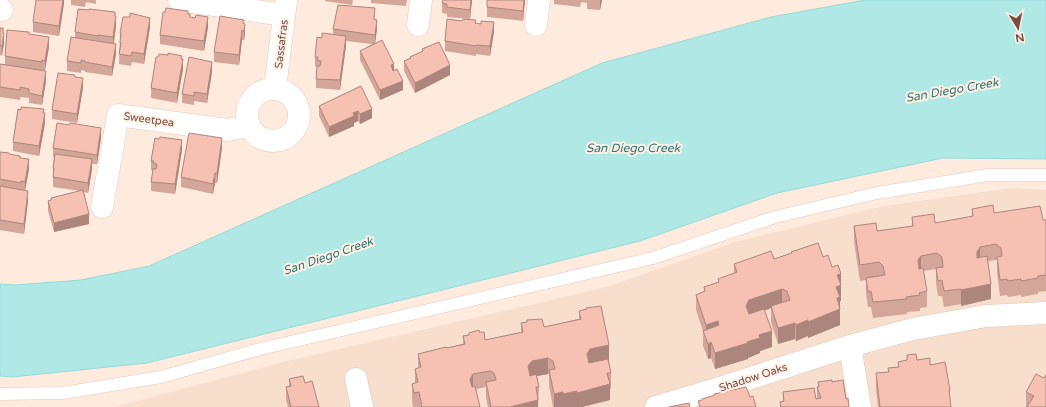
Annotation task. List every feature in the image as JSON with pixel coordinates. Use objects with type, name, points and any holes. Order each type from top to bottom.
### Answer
[{"type":"street","points":[[179,0],[285,7]]},
{"type":"street","points":[[418,25],[421,0]]},
{"type":"street","points":[[536,26],[539,0]]},
{"type":"street","name":"Sassafras","points":[[275,88],[285,7]]},
{"type":"street","points":[[275,88],[288,93],[297,104],[300,118],[294,131],[284,140],[270,142],[257,137],[248,126],[246,112],[250,99],[261,90],[275,88]]},
{"type":"street","name":"Sweetpea","points":[[102,207],[118,115],[227,130],[248,126]]},
{"type":"street","name":"Shadow Oaks","points":[[656,407],[850,346],[913,329],[986,316],[1046,313]]},
{"type":"street","points":[[850,346],[860,407]]},
{"type":"street","points":[[356,378],[362,407]]},
{"type":"lane","points":[[0,394],[63,393],[161,377],[260,349],[653,258],[776,216],[877,193],[988,175],[1046,175]]},
{"type":"shaded area","points":[[1010,188],[1046,190],[1046,407],[115,407],[279,363],[607,287],[735,242],[884,206]]},
{"type":"water","name":"San Diego Creek","points":[[865,0],[1046,0],[1046,159],[943,158],[777,193],[640,241],[147,363],[12,377],[0,376],[0,284],[15,285],[81,280],[149,266],[602,63],[771,17]]},
{"type":"building","points":[[36,0],[63,0],[59,26],[33,22]]},
{"type":"building","points":[[443,0],[471,0],[470,10],[447,7],[447,4],[442,3]]},
{"type":"building","points":[[487,0],[524,0],[523,11],[487,7]]},
{"type":"building","points":[[338,5],[375,8],[374,19],[377,20],[375,35],[333,29]]},
{"type":"building","points":[[166,8],[188,11],[190,17],[195,18],[196,15],[208,17],[204,41],[160,35],[163,12],[165,12]]},
{"type":"building","points":[[78,9],[115,12],[116,16],[113,37],[75,32]]},
{"type":"building","points":[[130,13],[150,18],[144,54],[132,52],[131,56],[119,54],[121,43],[120,33],[123,17],[130,17]]},
{"type":"building","points":[[220,16],[244,20],[244,31],[242,30],[239,55],[214,52]]},
{"type":"building","points":[[447,19],[462,21],[463,19],[476,20],[475,23],[481,24],[481,21],[494,22],[490,46],[476,46],[445,41]]},
{"type":"building","points":[[0,28],[3,28],[4,33],[2,46],[0,46]]},
{"type":"building","points":[[7,30],[29,32],[29,34],[49,37],[45,61],[42,60],[42,62],[5,56]]},
{"type":"building","points":[[322,33],[346,36],[340,80],[316,79],[317,66],[320,66],[321,61],[317,60],[318,57],[315,57],[317,37],[322,38]]},
{"type":"building","points":[[71,37],[116,44],[112,67],[81,60],[81,63],[67,61]]},
{"type":"building","points":[[382,40],[394,64],[391,65],[393,71],[397,69],[403,81],[380,90],[360,51]]},
{"type":"building","points":[[439,42],[450,65],[415,83],[404,61],[423,51],[422,49]]},
{"type":"building","points":[[168,53],[182,56],[181,59],[183,59],[177,93],[151,88],[156,57],[158,57],[159,54],[168,55]]},
{"type":"building","points":[[189,57],[212,62],[207,94],[194,92],[194,96],[182,94]]},
{"type":"building","points":[[0,64],[46,71],[42,96],[29,93],[29,89],[20,87],[20,90],[0,87]]},
{"type":"building","points":[[58,73],[75,75],[75,77],[83,78],[77,114],[52,110]]},
{"type":"building","points":[[361,86],[372,109],[360,114],[358,111],[353,113],[354,116],[329,127],[319,106]]},
{"type":"building","points":[[21,107],[44,109],[43,113],[45,113],[39,146],[13,142],[18,109],[21,110]]},
{"type":"building","points":[[57,123],[69,125],[70,123],[101,128],[97,155],[53,148]]},
{"type":"building","points":[[189,133],[222,138],[217,173],[215,173],[213,184],[181,177]]},
{"type":"building","points":[[160,137],[182,140],[175,184],[151,182],[153,169],[156,169],[157,164],[153,163],[154,161],[151,161],[155,138],[159,139]]},
{"type":"building","points":[[0,152],[29,159],[25,182],[21,181],[21,183],[0,179]]},
{"type":"building","points":[[55,154],[92,159],[88,183],[53,177]]},
{"type":"building","points":[[0,186],[28,191],[24,224],[0,220]]},
{"type":"building","points":[[83,190],[89,214],[54,223],[48,201],[51,200],[51,198]]},
{"type":"building","points":[[993,205],[994,213],[1040,206],[1043,220],[1046,220],[1046,275],[1021,281],[1021,279],[1008,281],[1007,279],[1000,280],[997,257],[1002,256],[1001,248],[996,244],[980,247],[977,252],[977,258],[987,256],[991,284],[961,290],[944,291],[942,280],[938,281],[936,268],[943,267],[942,257],[937,253],[921,256],[918,260],[919,269],[923,268],[927,291],[919,293],[920,295],[906,297],[907,299],[873,302],[871,291],[868,292],[866,278],[885,275],[883,266],[879,262],[860,265],[854,226],[876,223],[877,231],[913,226],[912,217],[934,214],[935,223],[973,216],[972,209]]},
{"type":"building","points":[[818,243],[823,257],[828,255],[832,267],[838,265],[841,274],[837,275],[841,285],[836,287],[840,297],[837,298],[840,309],[808,322],[808,320],[796,325],[795,323],[778,328],[771,306],[790,300],[787,291],[782,289],[749,300],[746,306],[749,314],[764,309],[772,331],[759,335],[760,338],[747,342],[748,343],[715,353],[711,342],[708,344],[703,331],[719,325],[718,321],[706,325],[696,295],[705,291],[704,287],[719,282],[718,279],[737,272],[734,264],[771,251],[774,259]]},
{"type":"building","points":[[601,306],[609,345],[590,349],[587,354],[589,363],[608,359],[611,373],[607,373],[610,384],[577,393],[577,391],[554,394],[549,370],[555,369],[553,361],[548,358],[532,361],[528,366],[530,376],[536,374],[539,387],[536,387],[538,400],[510,407],[491,407],[486,382],[496,380],[494,373],[490,371],[473,374],[470,379],[472,387],[475,386],[480,407],[422,407],[419,392],[414,393],[412,384],[418,382],[415,369],[421,367],[418,354],[465,344],[463,336],[479,330],[479,332],[484,332],[485,340],[523,332],[521,323],[527,322],[527,320],[542,319],[544,327],[581,319],[579,311],[587,309],[586,308]]},
{"type":"building","points":[[916,354],[917,360],[930,358],[930,365],[945,362],[950,390],[951,407],[880,407],[876,373],[889,372],[888,368],[899,367],[898,362],[907,360],[907,355]]},
{"type":"building","points":[[1036,374],[1044,378],[1046,375],[1046,407],[1027,407],[1034,396],[1026,392]]},
{"type":"building","points":[[303,376],[305,383],[312,381],[319,407],[291,407],[286,387],[291,386],[289,379]]},
{"type":"building","points":[[832,380],[832,382],[843,380],[849,407],[781,407],[780,402],[784,401],[783,392],[814,388],[816,399],[821,398],[817,387],[819,387],[818,382]]},
{"type":"building","points":[[746,387],[750,397],[753,396],[756,407],[700,407],[698,401],[702,399],[715,395],[714,394]]},
{"type":"building","points":[[689,403],[690,407],[669,407]]}]
